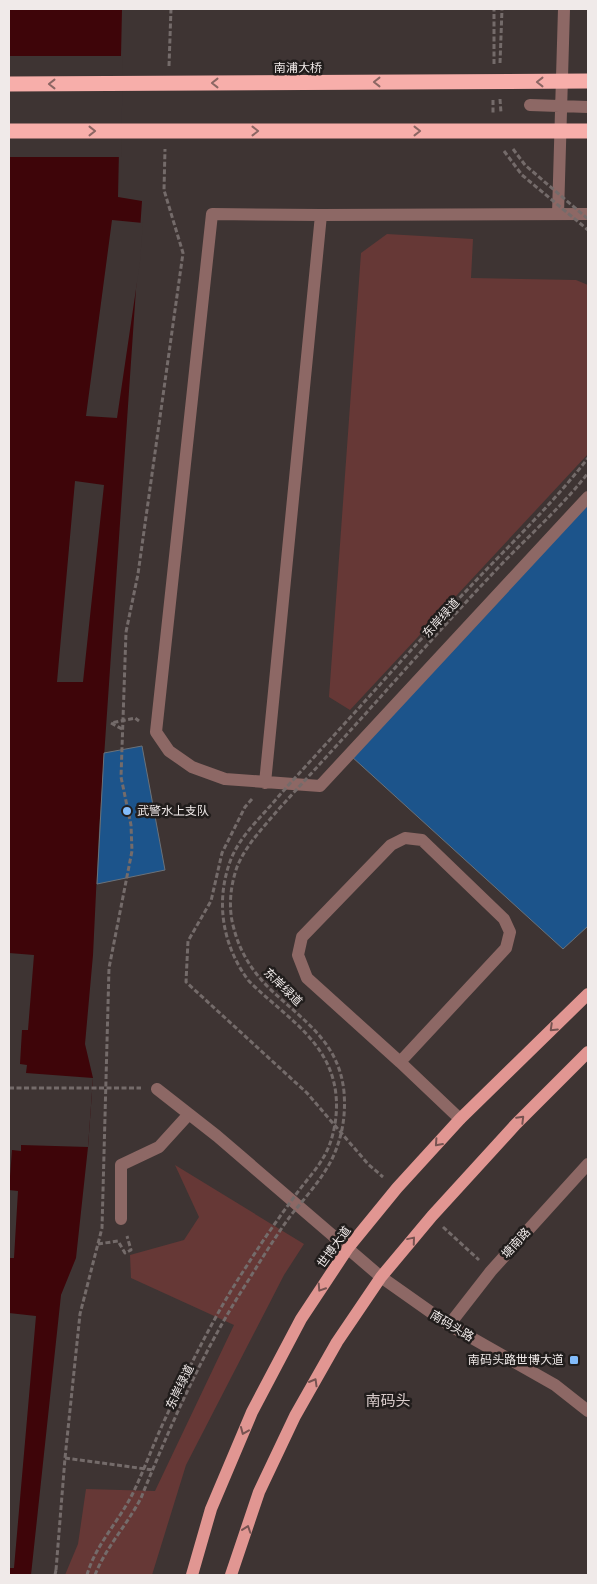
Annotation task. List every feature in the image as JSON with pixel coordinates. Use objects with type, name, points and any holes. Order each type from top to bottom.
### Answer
[{"type":"highway","name":"南浦大桥","points":[[9,84],[588,81]]},
{"type":"highway","points":[[9,132],[588,131]]},
{"type":"main road","name":"世博大道","points":[[192,1575],[210,1509],[252,1412],[301,1319],[348,1248],[397,1188],[460,1119],[588,994]]},
{"type":"main road","points":[[231,1575],[259,1492],[295,1416],[337,1342],[381,1277],[432,1216],[516,1124],[588,1052]]},
{"type":"street","points":[[558,214],[564,9]]},
{"type":"street","points":[[530,105],[588,108]]},
{"type":"street","points":[[588,214],[212,214],[156,732],[169,751],[192,766],[225,779],[320,786],[588,497]]},
{"type":"street","points":[[265,783],[321,215]]},
{"type":"street","points":[[400,1062],[506,948],[510,932],[504,919],[422,840],[405,838],[391,845],[302,937],[298,955],[307,978],[460,1119]]},
{"type":"street","name":"南码头路","points":[[157,1089],[381,1277],[448,1325],[555,1385],[588,1411]]},
{"type":"street","points":[[121,1219],[121,1165],[159,1147],[189,1114]]},
{"type":"street","name":"塘南路","points":[[448,1325],[491,1271],[588,1164]]},
{"type":"path","points":[[168,76],[171,9]]},
{"type":"path","points":[[54,1575],[56,1570],[64,1458],[80,1314],[102,1228],[109,968],[132,852],[131,825],[121,777],[126,632],[138,574],[183,253],[164,190],[166,142]]},
{"type":"path","points":[[87,1575],[92,1560],[124,1510],[203,1340],[260,1244],[322,1159],[329,1145],[335,1123],[336,1101],[333,1080],[322,1054],[312,1040],[248,980],[230,947],[224,926],[222,900],[232,856],[248,832],[309,763],[447,610],[566,487],[588,458]]},
{"type":"path","name":"东岸绿道","points":[[95,1575],[101,1562],[134,1511],[176,1416],[210,1346],[243,1288],[278,1233],[330,1163],[341,1136],[343,1088],[332,1053],[324,1039],[257,975],[245,958],[238,942],[232,925],[230,906],[236,869],[247,846],[292,794],[492,574],[542,525],[588,473]]},
{"type":"path","points":[[122,728],[111,724],[135,718]]},
{"type":"path","points":[[265,783],[245,807],[222,853],[212,901],[188,941],[186,982],[307,1093],[368,1164],[397,1188]]},
{"type":"path","points":[[9,1088],[119,1087],[157,1089]]},
{"type":"path","points":[[432,1216],[491,1271]]},
{"type":"path","points":[[98,1244],[118,1241],[125,1253],[131,1250],[121,1219]]},
{"type":"path","points":[[64,1458],[153,1470]]},
{"type":"shaded area","points":[[9,9],[122,9],[118,197],[142,201],[99,830],[93,955],[85,1044],[93,1078],[88,1147],[76,1258],[61,1295],[31,1575],[9,1575]]},
{"type":"shaded area","points":[[387,234],[473,239],[471,278],[576,280],[588,285],[588,454],[350,710],[329,697],[361,253]]},
{"type":"shaded area","points":[[175,1165],[304,1244],[284,1275],[186,1465],[152,1575],[65,1575],[78,1544],[86,1489],[155,1491],[234,1325],[131,1278],[130,1255],[184,1240],[199,1217]]},
{"type":"pier","points":[[9,56],[123,56],[121,157],[9,157]]},
{"type":"pier","points":[[112,220],[143,223],[140,262],[117,418],[86,416]]},
{"type":"pier","points":[[75,481],[104,485],[83,682],[57,682]]},
{"type":"pier","points":[[9,953],[34,955],[28,1030],[22,1030],[20,1064],[27,1065],[26,1073],[93,1078],[88,1147],[21,1145],[21,1151],[12,1150],[9,1190]]},
{"type":"pier","points":[[9,1190],[18,1191],[14,1258],[9,1258]]},
{"type":"pier","points":[[9,1313],[36,1316],[14,1568],[9,1568]]},
{"type":"building","points":[[588,497],[588,926],[563,949],[351,756]]},
{"type":"building","name":"武警水上支队","points":[[142,746],[165,870],[97,884],[104,753]]},
{"type":"place","name":"武警水上支队","points":[[127,811]]},
{"type":"place","name":"南码头路世博大道","points":[[574,1360]]},
{"type":"district","name":"南码头","points":[[388,1401]]}]
